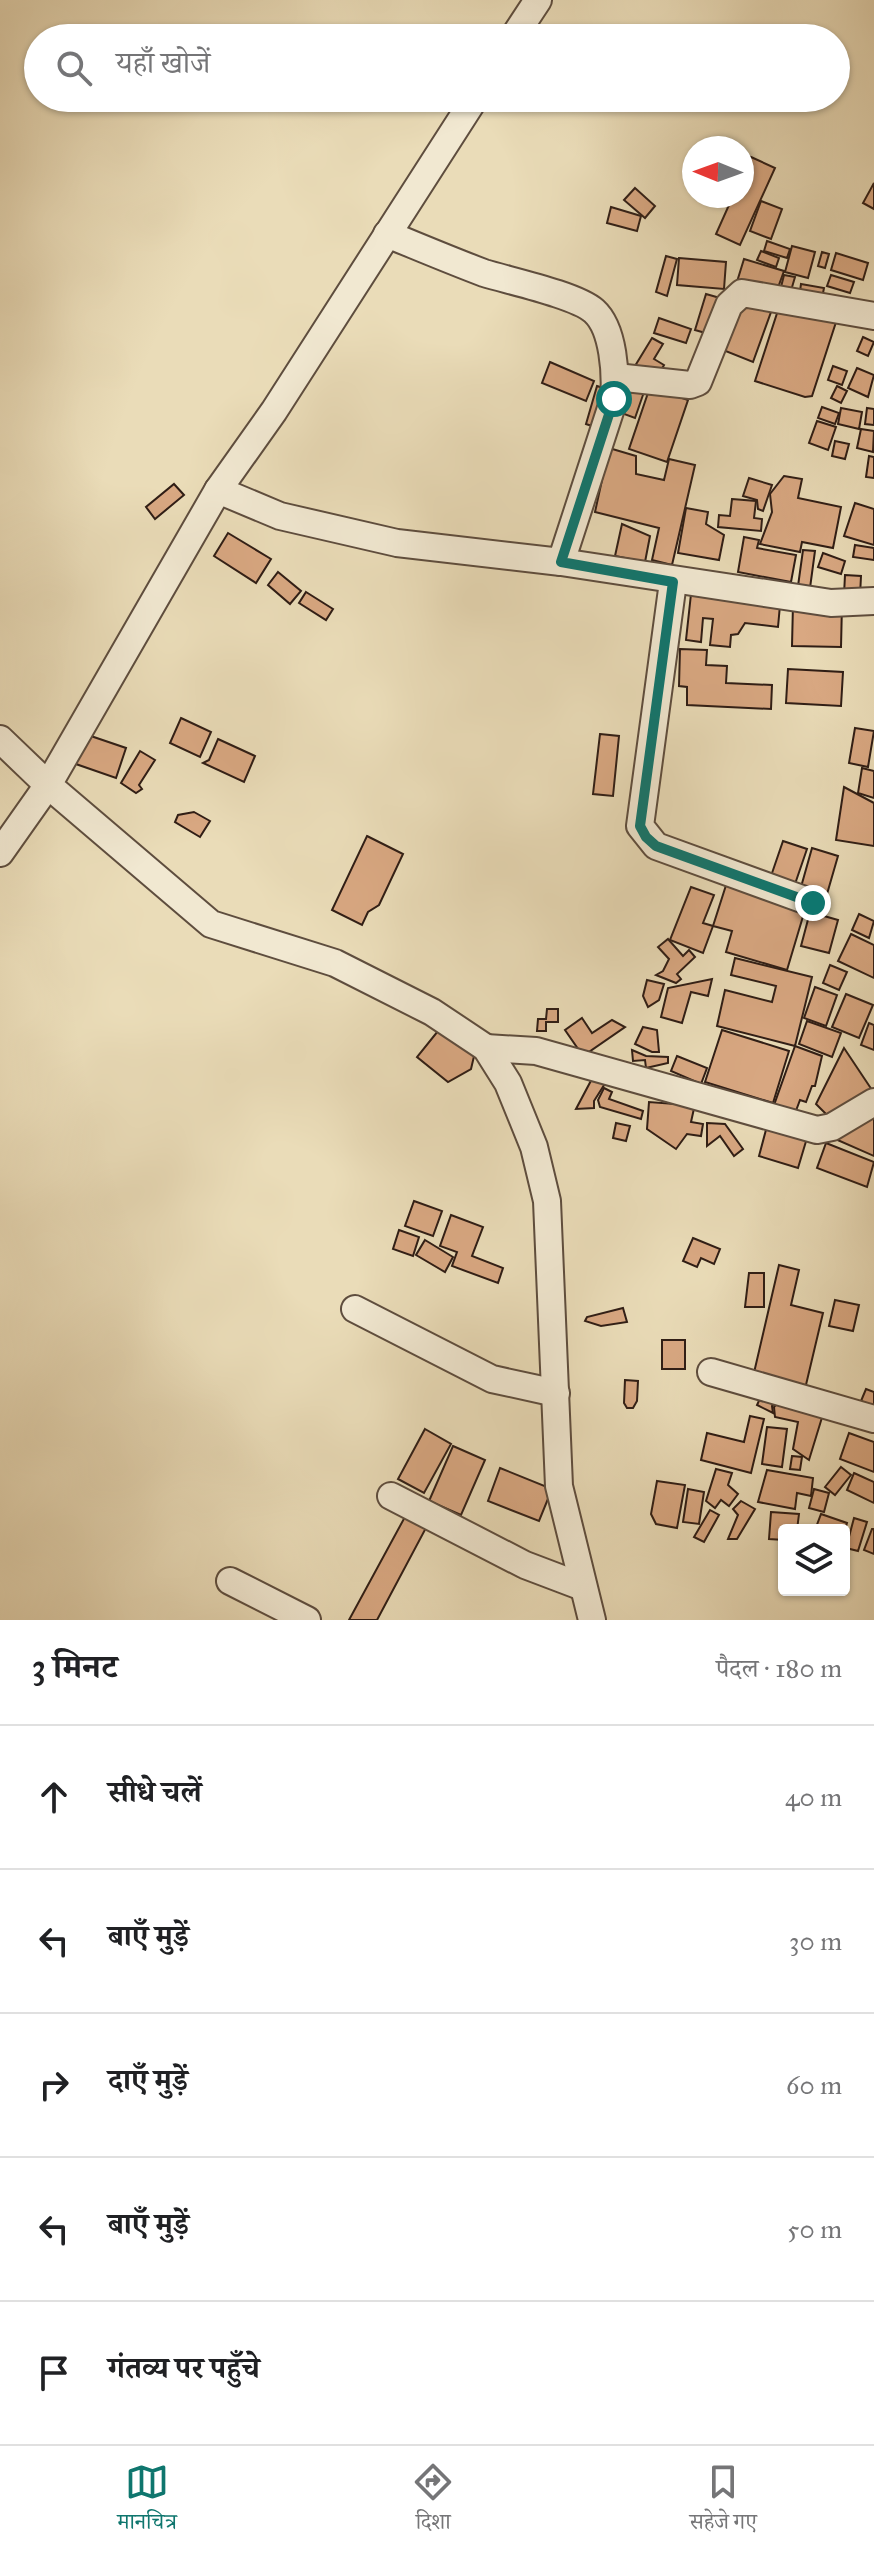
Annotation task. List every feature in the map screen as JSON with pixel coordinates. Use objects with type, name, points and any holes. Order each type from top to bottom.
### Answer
[{"type":"street","points":[[522,24],[538,0]]},
{"type":"street","points":[[0,853],[48,785],[218,490],[274,411],[466,112]]},
{"type":"street","points":[[387,234],[594,311],[604,327],[616,377],[614,399],[561,562]]},
{"type":"street","points":[[616,377],[690,385],[698,382],[729,305],[742,293],[874,316]]},
{"type":"street","points":[[218,490],[280,516],[332,531],[411,545],[561,562],[673,582],[831,603],[874,601]]},
{"type":"street","points":[[673,582],[640,826],[656,846],[813,903]]},
{"type":"street","points":[[4,754],[48,785],[211,924],[335,963],[432,1012],[486,1048],[508,1083],[534,1147],[547,1201],[559,1486],[592,1620]]},
{"type":"street","points":[[486,1048],[536,1051],[817,1130],[832,1127],[874,1102]]},
{"type":"street","points":[[355,1309],[492,1379],[556,1393]]},
{"type":"street","points":[[711,1372],[874,1419]]},
{"type":"street","points":[[391,1496],[525,1565],[583,1587]]},
{"type":"street","points":[[230,1581],[307,1620]]},
{"type":"building","points":[[754,158],[775,168],[740,245],[716,234],[728,208],[754,208]]},
{"type":"building","points":[[874,183],[874,209],[863,203]]},
{"type":"building","points":[[635,188],[655,206],[645,218],[624,200]]},
{"type":"building","points":[[761,201],[782,209],[771,239],[750,231]]},
{"type":"building","points":[[611,207],[641,216],[637,231],[607,223]]},
{"type":"building","points":[[767,241],[790,249],[787,258],[764,251]]},
{"type":"building","points":[[792,246],[815,252],[808,278],[785,272]]},
{"type":"building","points":[[761,251],[779,258],[776,267],[757,260]]},
{"type":"building","points":[[822,252],[829,254],[825,268],[818,266]]},
{"type":"building","points":[[836,253],[868,263],[863,280],[831,270]]},
{"type":"building","points":[[666,256],[677,259],[667,296],[656,292]]},
{"type":"building","points":[[679,258],[726,262],[724,289],[677,285]]},
{"type":"building","points":[[744,259],[784,271],[776,293],[736,285]]},
{"type":"building","points":[[784,275],[795,277],[790,294],[780,291]]},
{"type":"building","points":[[831,275],[854,282],[850,293],[827,286]]},
{"type":"building","points":[[801,284],[824,288],[821,303],[799,298]]},
{"type":"building","points":[[706,294],[727,300],[716,336],[695,330]]},
{"type":"building","points":[[739,300],[771,312],[753,362],[718,348]]},
{"type":"building","points":[[781,301],[838,316],[812,396],[805,397],[755,381]]},
{"type":"building","points":[[659,318],[691,329],[686,343],[654,333]]},
{"type":"building","points":[[863,337],[874,342],[868,356],[857,351]]},
{"type":"building","points":[[652,338],[663,344],[654,359],[664,365],[656,379],[635,366]]},
{"type":"building","points":[[550,362],[594,381],[586,401],[542,383]]},
{"type":"building","points":[[833,366],[847,371],[842,385],[828,380]]},
{"type":"building","points":[[857,368],[874,375],[868,397],[848,388]]},
{"type":"building","points":[[597,386],[613,391],[601,429],[586,424]]},
{"type":"building","points":[[837,386],[847,391],[841,403],[831,398]]},
{"type":"building","points":[[650,387],[688,400],[667,462],[629,449]]},
{"type":"building","points":[[632,388],[644,392],[635,418],[624,414]]},
{"type":"building","points":[[822,407],[839,413],[835,424],[818,418]]},
{"type":"building","points":[[841,408],[862,412],[859,429],[838,424]]},
{"type":"building","points":[[867,408],[874,409],[874,425],[865,424]]},
{"type":"building","points":[[817,421],[836,427],[828,450],[809,443]]},
{"type":"building","points":[[861,429],[874,431],[873,452],[857,448]]},
{"type":"building","points":[[835,441],[849,444],[845,459],[832,456]]},
{"type":"building","points":[[609,448],[636,456],[636,474],[664,480],[669,459],[695,465],[672,565],[652,560],[659,528],[595,512]]},
{"type":"building","points":[[869,456],[874,457],[874,478],[866,477]]},
{"type":"building","points":[[784,476],[802,479],[798,498],[841,507],[833,548],[802,542],[800,552],[760,544],[772,512],[770,494]]},
{"type":"building","points":[[749,478],[772,485],[763,511],[758,509],[757,500],[743,496]]},
{"type":"building","points":[[174,484],[184,495],[155,519],[146,507]]},
{"type":"building","points":[[732,499],[756,501],[754,518],[762,519],[761,531],[718,527],[719,515],[730,516]]},
{"type":"building","points":[[855,503],[874,509],[874,545],[844,536]]},
{"type":"building","points":[[686,508],[708,512],[706,524],[724,535],[719,560],[678,553]]},
{"type":"building","points":[[622,524],[650,536],[645,562],[615,556]]},
{"type":"building","points":[[228,533],[271,559],[256,583],[214,556]]},
{"type":"building","points":[[744,537],[759,540],[757,548],[796,555],[791,582],[738,572]]},
{"type":"building","points":[[855,545],[874,548],[874,560],[853,557]]},
{"type":"building","points":[[803,550],[815,551],[810,588],[798,586]]},
{"type":"building","points":[[823,553],[845,561],[841,574],[818,567]]},
{"type":"building","points":[[278,572],[301,591],[290,604],[268,585]]},
{"type":"building","points":[[845,575],[861,576],[860,596],[844,595]]},
{"type":"building","points":[[306,592],[333,609],[326,620],[299,603]]},
{"type":"building","points":[[691,594],[780,605],[778,627],[745,623],[738,634],[731,635],[730,647],[710,645],[713,619],[703,618],[701,642],[686,640]]},
{"type":"building","points":[[793,604],[842,604],[841,647],[792,646]]},
{"type":"building","points":[[680,649],[707,650],[706,665],[727,666],[726,683],[772,685],[771,709],[687,705],[687,687],[679,686]]},
{"type":"building","points":[[788,669],[843,672],[841,706],[786,703]]},
{"type":"building","points":[[181,718],[211,732],[200,757],[170,743]]},
{"type":"building","points":[[855,728],[874,731],[868,767],[849,763]]},
{"type":"building","points":[[82,733],[126,748],[116,778],[73,763]]},
{"type":"building","points":[[600,734],[619,736],[613,796],[593,794]]},
{"type":"building","points":[[218,739],[255,756],[244,782],[203,763],[209,760]]},
{"type":"building","points":[[140,751],[155,760],[139,785],[142,789],[136,793],[121,783]]},
{"type":"building","points":[[862,768],[874,771],[874,798],[858,793]]},
{"type":"building","points":[[844,787],[874,803],[874,846],[836,840]]},
{"type":"building","points":[[194,812],[210,821],[200,837],[175,822],[178,815]]},
{"type":"building","points":[[367,836],[403,854],[379,905],[368,912],[362,925],[332,910]]},
{"type":"building","points":[[783,841],[807,849],[795,884],[771,876]]},
{"type":"building","points":[[812,848],[838,856],[827,894],[801,887]]},
{"type":"building","points":[[728,879],[807,903],[787,970],[726,952],[732,931],[713,926]]},
{"type":"building","points":[[691,887],[714,895],[703,923],[713,926],[703,953],[670,940]]},
{"type":"building","points":[[810,912],[838,920],[829,953],[801,946]]},
{"type":"building","points":[[859,914],[874,921],[869,938],[852,930]]},
{"type":"building","points":[[851,934],[874,945],[874,978],[838,961]]},
{"type":"building","points":[[668,939],[683,956],[689,950],[695,957],[677,974],[681,979],[676,983],[656,975],[663,971],[669,959],[658,947]]},
{"type":"building","points":[[735,958],[812,977],[795,1046],[717,1026],[725,990],[772,1002],[776,986],[731,975]]},
{"type":"building","points":[[830,965],[847,972],[839,990],[823,983]]},
{"type":"building","points":[[712,979],[708,996],[691,992],[682,1023],[661,1017],[668,988]]},
{"type":"building","points":[[647,980],[664,984],[659,1000],[648,1007],[643,996]]},
{"type":"building","points":[[815,987],[837,995],[826,1026],[804,1018]]},
{"type":"building","points":[[846,994],[873,1005],[859,1038],[832,1027]]},
{"type":"building","points":[[547,1009],[558,1009],[558,1022],[546,1022],[546,1031],[537,1031],[538,1019],[546,1019]]},
{"type":"building","points":[[582,1018],[592,1033],[612,1020],[625,1027],[583,1056],[565,1030]]},
{"type":"building","points":[[807,1021],[841,1033],[832,1057],[799,1044]]},
{"type":"building","points":[[869,1023],[874,1025],[874,1050],[861,1045]]},
{"type":"building","points":[[442,1026],[475,1052],[471,1069],[448,1082],[417,1057]]},
{"type":"building","points":[[643,1027],[657,1030],[659,1052],[635,1044]]},
{"type":"building","points":[[722,1030],[789,1051],[773,1103],[705,1082]]},
{"type":"building","points":[[795,1046],[822,1056],[815,1086],[812,1086],[806,1102],[800,1100],[794,1116],[773,1108]]},
{"type":"building","points":[[844,1048],[874,1093],[832,1120],[816,1104]]},
{"type":"building","points":[[632,1050],[646,1056],[668,1057],[668,1063],[646,1068],[645,1060],[633,1061]]},
{"type":"building","points":[[677,1056],[707,1068],[701,1084],[671,1071]]},
{"type":"building","points":[[594,1075],[606,1082],[594,1101],[594,1108],[576,1109]]},
{"type":"building","points":[[604,1088],[612,1092],[609,1099],[643,1111],[641,1119],[600,1107],[598,1100]]},
{"type":"building","points":[[673,1094],[695,1104],[691,1122],[703,1124],[701,1136],[687,1134],[676,1149],[647,1129],[649,1102],[674,1104]]},
{"type":"building","points":[[874,1111],[874,1156],[833,1138]]},
{"type":"building","points":[[616,1123],[630,1126],[626,1141],[613,1138]]},
{"type":"building","points":[[707,1123],[725,1124],[743,1149],[734,1156],[720,1136],[707,1146]]},
{"type":"building","points":[[767,1126],[807,1138],[798,1168],[759,1156]]},
{"type":"building","points":[[826,1143],[874,1162],[867,1187],[817,1168]]},
{"type":"building","points":[[414,1201],[442,1211],[433,1236],[405,1226]]},
{"type":"building","points":[[451,1215],[483,1227],[472,1256],[503,1268],[498,1283],[452,1266],[457,1252],[440,1246]]},
{"type":"building","points":[[399,1230],[419,1237],[413,1256],[393,1249]]},
{"type":"building","points":[[693,1238],[720,1249],[714,1264],[701,1258],[697,1267],[683,1261]]},
{"type":"building","points":[[425,1240],[453,1257],[445,1272],[416,1255]]},
{"type":"building","points":[[779,1265],[799,1270],[791,1305],[823,1313],[805,1389],[753,1377]]},
{"type":"building","points":[[749,1273],[764,1273],[764,1307],[745,1307]]},
{"type":"building","points":[[835,1300],[859,1305],[853,1331],[829,1326]]},
{"type":"building","points":[[623,1308],[627,1322],[601,1326],[585,1321],[587,1317]]},
{"type":"building","points":[[662,1340],[685,1340],[685,1369],[662,1369]]},
{"type":"building","points":[[625,1380],[638,1381],[637,1401],[633,1408],[627,1408],[624,1403]]},
{"type":"building","points":[[866,1389],[874,1392],[874,1406],[861,1401]]},
{"type":"building","points":[[764,1390],[781,1396],[772,1406],[773,1413],[757,1405]]},
{"type":"building","points":[[782,1398],[824,1411],[809,1460],[793,1449],[798,1422],[775,1417],[774,1407]]},
{"type":"building","points":[[750,1416],[764,1419],[751,1473],[701,1460],[707,1433],[744,1442]]},
{"type":"building","points":[[767,1427],[787,1429],[782,1467],[762,1464]]},
{"type":"building","points":[[425,1429],[451,1444],[424,1493],[398,1479]]},
{"type":"building","points":[[849,1433],[874,1442],[874,1472],[840,1459]]},
{"type":"building","points":[[453,1446],[485,1460],[461,1515],[429,1501]]},
{"type":"building","points":[[792,1456],[802,1457],[800,1470],[790,1469]]},
{"type":"building","points":[[841,1467],[851,1475],[835,1495],[825,1487]]},
{"type":"building","points":[[500,1468],[552,1489],[539,1521],[488,1501]]},
{"type":"building","points":[[716,1469],[732,1473],[728,1485],[738,1494],[729,1506],[721,1500],[715,1508],[706,1501]]},
{"type":"building","points":[[767,1470],[813,1478],[811,1496],[797,1493],[795,1509],[758,1502]]},
{"type":"building","points":[[854,1473],[874,1482],[874,1503],[847,1490]]},
{"type":"building","points":[[657,1481],[685,1485],[677,1528],[656,1524],[651,1514]]},
{"type":"building","points":[[688,1489],[704,1492],[699,1524],[683,1522]]},
{"type":"building","points":[[814,1489],[829,1493],[824,1512],[809,1508]]},
{"type":"building","points":[[741,1501],[755,1509],[737,1539],[728,1539],[738,1515],[733,1509]]},
{"type":"building","points":[[710,1510],[719,1515],[704,1542],[694,1537]]},
{"type":"building","points":[[771,1512],[799,1514],[798,1524],[778,1524],[778,1540],[769,1539]]},
{"type":"building","points":[[821,1514],[847,1523],[847,1524],[817,1524]]},
{"type":"building","points":[[406,1515],[427,1526],[377,1620],[349,1620]]},
{"type":"building","points":[[854,1518],[867,1522],[858,1551],[850,1549]]},
{"type":"building","points":[[874,1529],[874,1554],[864,1550]]},
{"type":"route","points":[[614,399],[571,523],[561,562],[673,582],[640,826],[656,846],[813,903]]}]
